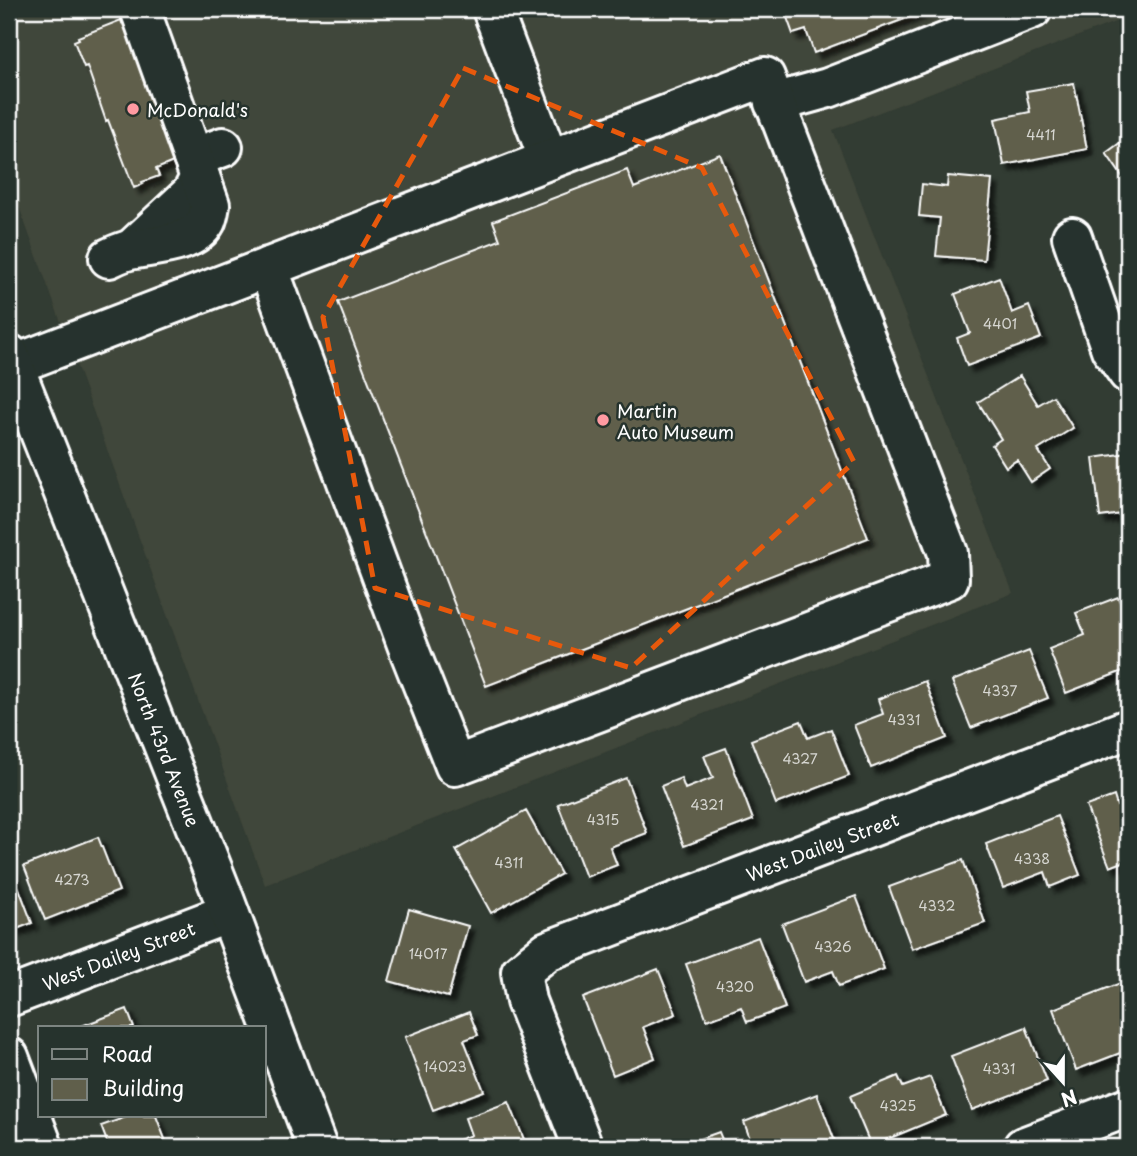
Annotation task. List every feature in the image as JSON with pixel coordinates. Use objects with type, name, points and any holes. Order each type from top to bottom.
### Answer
[{"type":"street","points":[[120,253],[192,193],[205,161],[140,9]]},
{"type":"street","points":[[492,9],[549,160]]},
{"type":"street","points":[[775,103],[828,88],[1032,9]]},
{"type":"street","points":[[11,359],[268,267],[765,77],[948,553],[949,579],[455,766],[408,647],[268,267]]},
{"type":"street","points":[[1072,237],[1111,349],[1128,373]]},
{"type":"street","name":"North 43rd Avenue","points":[[11,359],[229,913],[317,1147]]},
{"type":"street","name":"West Dailey Street","points":[[583,1147],[526,1001],[521,972],[547,951],[1128,729]]},
{"type":"street","name":"West Dailey Street","points":[[9,997],[229,913]]},
{"type":"street","points":[[9,1057],[43,1147]]},
{"type":"street","points":[[1023,1147],[1128,1107]]},
{"type":"highlighted area","points":[[463,68],[702,168],[854,462],[631,668],[375,588],[323,317]]},
{"type":"shaded area","points":[[9,9],[1128,9],[1128,17],[833,130],[1013,593],[265,885],[9,179]]},
{"type":"building","points":[[784,9],[931,9],[814,53],[806,30],[793,34]]},
{"type":"building","name":"McDonald's","points":[[121,20],[122,23],[128,20],[138,47],[134,49],[183,158],[156,169],[159,176],[134,188],[87,66],[84,67],[74,41]]},
{"type":"building","points":[[1074,83],[1087,149],[1004,165],[995,119],[1030,112],[1026,91]]},
{"type":"building","points":[[1128,137],[1128,172],[1122,176],[1106,153]]},
{"type":"building","name":"Martin Auto Museum","points":[[720,154],[868,538],[486,686],[338,302],[500,240],[493,221],[627,170],[634,188]]},
{"type":"building","points":[[948,176],[992,180],[984,260],[936,256],[940,218],[919,216],[922,184],[947,187]]},
{"type":"building","points":[[999,277],[1012,313],[1029,306],[1041,338],[967,366],[957,338],[970,333],[955,294]]},
{"type":"building","points":[[1020,376],[1038,405],[1053,396],[1073,428],[1038,450],[1050,469],[1031,482],[1017,460],[1006,467],[992,445],[1001,439],[978,402]]},
{"type":"building","points":[[1128,453],[1128,513],[1100,517],[1093,458]]},
{"type":"building","points":[[1118,597],[1128,623],[1128,669],[1066,693],[1049,649],[1085,635],[1076,613]]},
{"type":"building","points":[[1029,651],[1048,698],[971,728],[952,681]]},
{"type":"building","points":[[925,681],[947,738],[871,768],[854,725],[883,714],[878,699]]},
{"type":"building","points":[[801,721],[808,738],[831,729],[849,776],[776,804],[751,740]]},
{"type":"building","points":[[726,748],[753,820],[684,846],[661,786],[681,778],[685,789],[713,778],[704,756]]},
{"type":"building","points":[[626,778],[647,833],[610,847],[617,865],[586,877],[558,804]]},
{"type":"building","points":[[1114,796],[1117,806],[1128,802],[1128,860],[1110,867],[1086,806]]},
{"type":"building","points":[[526,811],[561,874],[491,913],[456,850]]},
{"type":"building","points":[[1057,816],[1080,875],[1050,887],[1045,872],[1003,888],[986,844]]},
{"type":"building","points":[[98,837],[119,891],[45,920],[24,866]]},
{"type":"building","points":[[963,860],[985,923],[912,949],[889,887]]},
{"type":"building","points":[[9,862],[32,923],[9,932]]},
{"type":"building","points":[[856,896],[884,969],[839,986],[833,971],[804,982],[782,924]]},
{"type":"building","points":[[409,909],[468,926],[448,997],[389,981]]},
{"type":"building","points":[[758,937],[785,1008],[747,1022],[741,1007],[707,1020],[686,964]]},
{"type":"building","points":[[658,969],[676,1014],[643,1027],[655,1058],[613,1075],[583,998]]},
{"type":"building","points":[[1123,982],[1128,997],[1128,1050],[1076,1070],[1053,1009]]},
{"type":"building","points":[[127,1009],[133,1026],[81,1026]]},
{"type":"building","points":[[469,1012],[478,1035],[464,1040],[484,1091],[433,1110],[405,1037]]},
{"type":"building","points":[[1026,1027],[1047,1081],[972,1110],[951,1056]]},
{"type":"building","points":[[898,1076],[903,1087],[930,1077],[946,1115],[871,1146],[850,1096]]},
{"type":"building","points":[[817,1094],[837,1147],[753,1147],[744,1122]]},
{"type":"building","points":[[509,1102],[527,1147],[460,1147],[458,1140],[471,1135],[465,1118]]},
{"type":"building","points":[[123,1118],[157,1118],[168,1147],[109,1147],[101,1126]]},
{"type":"building","points":[[719,1132],[725,1147],[677,1147]]},
{"type":"place","name":"McDonald's","points":[[133,109]]},
{"type":"place","name":"Martin Auto Museum","points":[[603,420]]}]
